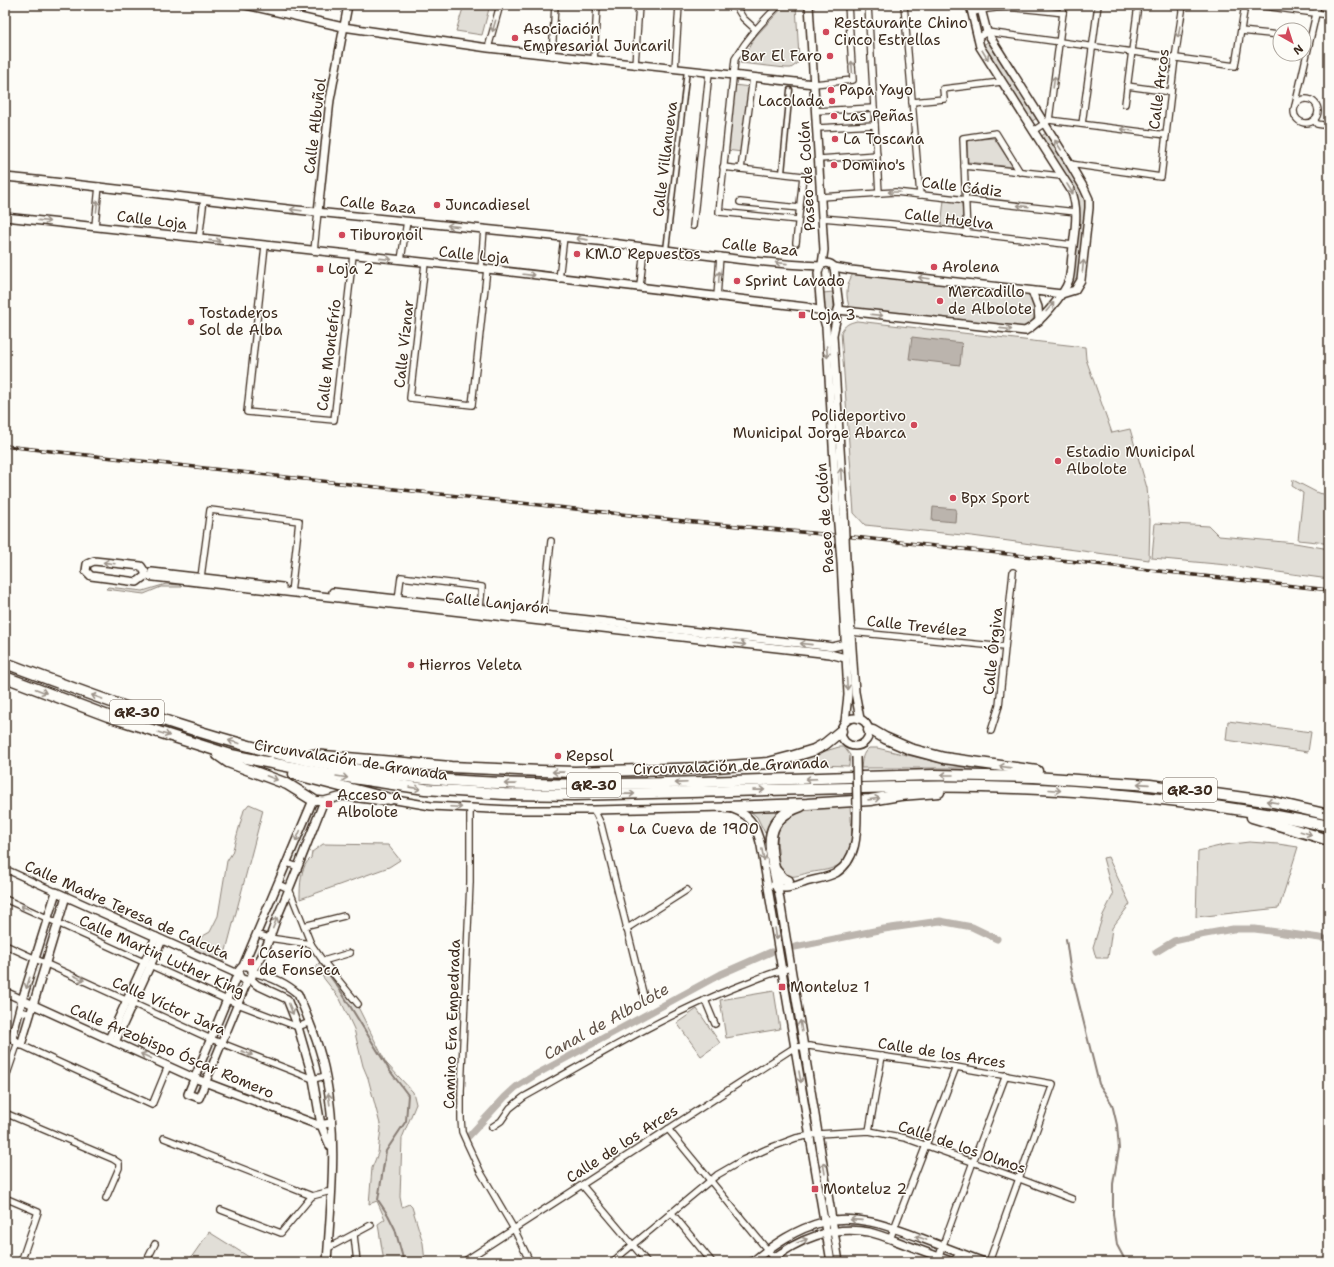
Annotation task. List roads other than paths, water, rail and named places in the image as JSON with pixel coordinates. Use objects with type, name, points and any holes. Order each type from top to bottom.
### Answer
[{"type":"highway","name":"Circunvalación de Granada","points":[[5,663],[133,710],[206,734],[271,752],[323,764],[375,772],[460,782],[504,784],[629,784],[850,777]]},
{"type":"highway","name":"Circunvalación de Granada","points":[[5,677],[108,716],[212,750],[249,759],[425,789],[558,795],[850,788]]},
{"type":"highway","points":[[271,752],[285,751],[338,758],[540,772],[704,768],[768,763],[791,757],[820,747],[843,726]]},
{"type":"highway","points":[[869,730],[873,730],[885,738],[910,749],[944,758],[1056,773],[1070,779]]},
{"type":"highway","points":[[212,750],[228,762],[287,784],[313,800]]},
{"type":"highway","points":[[249,759],[261,766],[390,799]]},
{"type":"highway","name":"GR-30","points":[[861,777],[989,776],[1070,779],[1150,785],[1273,802],[1329,815]]},
{"type":"highway","name":"GR-30","points":[[862,788],[915,786],[1016,787],[1096,793],[1234,808],[1288,817],[1329,826]]},
{"type":"highway","points":[[726,807],[870,800],[900,795],[940,792],[1001,792],[1016,787]]},
{"type":"highway","points":[[778,888],[771,873],[770,841],[772,831],[782,816],[795,808],[807,804]]},
{"type":"highway","points":[[1234,808],[1245,816],[1269,821],[1327,840]]},
{"type":"highway","points":[[1310,811],[1324,809],[1329,810]]},
{"type":"highway","points":[[771,873],[788,881]]},
{"type":"street","points":[[246,5],[343,27],[488,48],[594,61],[814,84],[854,80],[848,5]]},
{"type":"street","name":"Calle Albuñol","points":[[314,251],[330,100],[348,5]]},
{"type":"street","points":[[488,48],[500,5]]},
{"type":"street","points":[[552,56],[555,5]]},
{"type":"street","points":[[594,61],[597,5]]},
{"type":"street","points":[[635,65],[639,5]]},
{"type":"street","points":[[675,69],[679,5]]},
{"type":"street","points":[[735,5],[744,18],[755,29]]},
{"type":"street","points":[[779,5],[755,29],[745,42],[736,60],[719,212],[798,220]]},
{"type":"street","name":"Paseo de Colón","points":[[809,5],[824,250],[818,273],[821,312],[826,327],[843,560],[845,658],[848,695],[843,726]]},
{"type":"street","points":[[868,5],[879,193]]},
{"type":"street","points":[[904,5],[920,195]]},
{"type":"street","points":[[970,5],[980,47],[1074,197],[1076,212],[1069,279],[1062,294]]},
{"type":"street","points":[[1047,122],[1060,42],[1064,5]]},
{"type":"street","points":[[1082,124],[1098,5]]},
{"type":"street","points":[[1125,104],[1138,5]]},
{"type":"street","name":"Calle Arcos","points":[[1070,164],[1161,176],[1174,58],[1183,5]]},
{"type":"street","points":[[978,38],[986,32],[1235,66],[1245,5]]},
{"type":"street","points":[[1257,5],[1281,7],[1329,15]]},
{"type":"street","points":[[1312,25],[1318,5]]},
{"type":"street","points":[[972,13],[980,7],[1012,8],[1063,13]]},
{"type":"street","points":[[980,7],[986,32],[1047,122],[1088,199],[1089,208],[1081,280],[1076,290],[1062,294]]},
{"type":"street","points":[[1241,31],[1272,34]]},
{"type":"street","points":[[1295,106],[1298,102],[1309,100],[1314,102],[1318,112],[1314,120],[1305,124],[1295,117],[1294,112],[1295,106],[1303,62]]},
{"type":"street","name":"Calle Villanueva","points":[[666,250],[687,70]]},
{"type":"street","points":[[693,226],[709,73]]},
{"type":"street","points":[[742,169],[753,77]]},
{"type":"street","points":[[912,102],[944,99],[943,89],[1002,82]]},
{"type":"street","points":[[1128,86],[1171,92]]},
{"type":"street","points":[[782,173],[790,90]]},
{"type":"street","points":[[816,112],[874,108]]},
{"type":"street","points":[[1314,120],[1317,124],[1329,126]]},
{"type":"street","points":[[1033,131],[1047,122],[1082,124],[1166,135]]},
{"type":"street","points":[[817,128],[875,125]]},
{"type":"street","points":[[967,233],[962,138],[996,133],[1020,172]]},
{"type":"street","points":[[819,159],[877,154]]},
{"type":"street","points":[[964,166],[1061,176]]},
{"type":"street","points":[[723,167],[803,176],[796,242]]},
{"type":"street","name":"Calle Baza","points":[[5,177],[99,186],[318,212],[564,237],[644,248],[832,265],[1062,294]]},
{"type":"street","points":[[95,226],[99,186]]},
{"type":"street","name":"Calle Cádiz","points":[[821,197],[895,192],[1076,212]]},
{"type":"street","points":[[199,239],[204,199]]},
{"type":"street","points":[[740,202],[800,208]]},
{"type":"street","name":"Calle Loja","points":[[5,217],[484,269],[559,279],[640,286],[717,297],[806,307],[821,312],[827,316],[832,316],[837,312],[1025,331],[1033,327],[1062,294]]},
{"type":"street","name":"Calle Huelva","points":[[822,218],[892,224],[1073,246]]},
{"type":"street","points":[[402,260],[407,221]]},
{"type":"street","points":[[484,229],[484,269]]},
{"type":"street","points":[[559,279],[564,237]]},
{"type":"street","name":"Calle Montefrío","points":[[265,246],[247,412],[334,420],[353,255]]},
{"type":"street","points":[[640,286],[644,248]]},
{"type":"street","name":"Paseo de Colón","points":[[824,250],[832,265],[837,312],[833,335],[840,513]]},
{"type":"street","points":[[717,297],[720,256]]},
{"type":"street","name":"Calle Víznar","points":[[425,263],[410,398],[472,405],[484,269]]},
{"type":"street","points":[[1032,291],[1038,307],[1038,321]]},
{"type":"street","points":[[202,577],[210,510],[299,521],[291,590]]},
{"type":"street","points":[[544,616],[552,541]]},
{"type":"street","name":"Paseo de Colón","points":[[843,560],[851,632],[855,692],[860,719]]},
{"type":"street","name":"Calle Lanjarón","points":[[145,574],[141,566],[94,561],[87,564],[86,571],[91,576],[137,582],[145,574],[202,577],[291,590],[480,608],[832,647],[845,644]]},
{"type":"street","name":"Calle Órgiva","points":[[991,731],[999,706],[1013,572]]},
{"type":"street","name":"Calle Lanjarón","points":[[145,574],[830,654],[845,658]]},
{"type":"street","name":"Calle Lanjarón","points":[[398,600],[401,577],[482,587],[480,608]]},
{"type":"street","name":"Calle Trevélez","points":[[851,632],[1005,647]]},
{"type":"street","points":[[852,719],[860,719],[867,726],[869,735],[864,743],[850,746],[843,740],[843,726],[852,719]]},
{"type":"street","points":[[778,888],[786,888],[821,879],[836,873],[847,863],[853,852],[857,828],[855,746]]},
{"type":"street","points":[[324,801],[269,938],[257,965],[252,970],[252,976],[246,984],[199,1098],[188,1094],[239,970],[243,966],[313,800],[324,801],[343,796],[383,801],[390,799],[431,806],[511,810],[726,807],[737,809],[745,814],[758,833],[771,873],[766,881],[831,1262]]},
{"type":"street","name":"Camino Era Empedrada","points":[[470,808],[470,882],[462,1047],[462,1132],[480,1170],[514,1229],[530,1262]]},
{"type":"street","points":[[594,810],[602,824],[626,929],[644,997]]},
{"type":"street","points":[[287,863],[298,867]]},
{"type":"street","name":"Calle Madre Teresa de Calcuta","points":[[5,869],[238,975]]},
{"type":"street","points":[[770,898],[780,884],[788,881],[807,882]]},
{"type":"street","points":[[278,884],[289,889],[311,944],[358,1004]]},
{"type":"street","points":[[778,888],[840,1262]]},
{"type":"street","points":[[626,929],[688,890]]},
{"type":"street","points":[[56,892],[22,1000],[12,1038],[152,1105],[168,1066]]},
{"type":"street","points":[[5,1080],[30,1014],[66,896]]},
{"type":"street","name":"Calle Martin Luther King","points":[[5,899],[227,1000],[298,1027]]},
{"type":"street","points":[[304,926],[344,916]]},
{"type":"street","points":[[256,934],[269,938],[311,944]]},
{"type":"street","points":[[112,1040],[159,938]]},
{"type":"street","name":"Calle Víctor Jara","points":[[5,945],[211,1039],[314,1079]]},
{"type":"street","points":[[323,961],[350,954]]},
{"type":"street","points":[[243,966],[248,966],[252,970],[292,988],[298,994],[310,1022],[319,1049],[326,1076],[330,1104],[333,1152],[327,1262]]},
{"type":"street","points":[[492,1127],[500,1121],[510,1108],[524,1097],[673,1014],[705,1000],[782,970],[791,968]]},
{"type":"street","points":[[238,975],[242,980],[248,980],[287,999],[298,1027],[314,1079],[321,1125],[333,1152]]},
{"type":"street","name":"Calle Arzobispo Óscar Romero","points":[[5,992],[194,1078],[318,1125],[331,1123]]},
{"type":"street","points":[[705,1000],[715,1024]]},
{"type":"street","points":[[20,1011],[30,1014]]},
{"type":"street","points":[[298,1027],[310,1022]]},
{"type":"street","name":"Calle de los Arces","points":[[463,1262],[795,1047],[804,1046],[882,1056],[1006,1075],[1053,1084],[1020,1179]]},
{"type":"street","points":[[869,1131],[882,1056]]},
{"type":"street","points":[[890,1239],[956,1067]]},
{"type":"street","points":[[939,1256],[1006,1075]]},
{"type":"street","points":[[314,1079],[326,1076]]},
{"type":"street","points":[[5,1113],[113,1159],[119,1163],[119,1168],[106,1198]]},
{"type":"street","points":[[668,1129],[768,1249],[772,1260],[796,1244],[826,1233],[849,1231],[869,1232],[953,1262],[960,1253]]},
{"type":"street","name":"Calle de los Olmos","points":[[810,1136],[818,1134],[869,1131],[905,1138],[926,1144],[1072,1199]]},
{"type":"street","points":[[612,1262],[710,1180],[766,1148],[796,1138],[810,1136]]},
{"type":"street","points":[[164,1138],[312,1196]]},
{"type":"street","points":[[989,1262],[1020,1179]]},
{"type":"street","points":[[582,1185],[647,1262]]},
{"type":"street","points":[[221,1210],[281,1233],[312,1196],[332,1192]]},
{"type":"street","points":[[5,1198],[38,1212],[21,1262]]},
{"type":"street","points":[[671,1212],[712,1262]]},
{"type":"street","points":[[752,1262],[784,1238],[824,1221],[833,1220],[874,1222],[984,1262]]},
{"type":"street","points":[[328,1248],[371,1225]]},
{"type":"street","points":[[354,1235],[357,1262]]},
{"type":"street","points":[[146,1262],[155,1244]]},
{"type":"waterway","name":"Canal de Albolote","points":[[795,947],[884,929],[940,921],[972,927],[997,939]]},
{"type":"waterway","name":"Canal de Albolote","points":[[1156,952],[1174,941],[1233,929],[1255,929],[1329,940]]},
{"type":"waterway","points":[[1066,939],[1070,967],[1099,1084],[1112,1104],[1117,1125],[1119,1149],[1113,1184],[1113,1214],[1117,1245],[1126,1262]]},
{"type":"waterway","name":"Canal de Albolote","points":[[469,1136],[505,1097],[516,1087],[535,1075],[721,974],[771,952]]},
{"type":"waterway","points":[[320,962],[342,993],[390,1071],[408,1095],[406,1121],[386,1151],[378,1200],[395,1229],[404,1262]]},
{"type":"railway","points":[[5,446],[684,521],[854,537],[1329,590]]},
{"type":"place","name":"Restaurante Chino Cinco Estrellas","points":[[826,32]]},
{"type":"place","name":"Asociación Empresarial Juncaril","points":[[515,38]]},
{"type":"place","name":"Bar El Faro","points":[[830,56]]},
{"type":"place","name":"Papa Yayo","points":[[831,90]]},
{"type":"place","name":"Lacolada","points":[[832,101]]},
{"type":"place","name":"Las Peñas","points":[[834,116]]},
{"type":"place","name":"La Toscana","points":[[835,139]]},
{"type":"place","name":"Domino's","points":[[834,165]]},
{"type":"place","name":"Juncadiesel","points":[[437,205]]},
{"type":"place","name":"Tiburonoil","points":[[342,235]]},
{"type":"place","name":"KM.0 Repuestos","points":[[577,254]]},
{"type":"place","name":"Arolena","points":[[934,267]]},
{"type":"place","name":"Loja 2","points":[[320,269]]},
{"type":"place","name":"Sprint Lavado","points":[[737,281]]},
{"type":"place","name":"Mercadillo de Albolote","points":[[940,301]]},
{"type":"place","name":"Loja 3","points":[[802,315]]},
{"type":"place","name":"Tostaderos Sol de Alba","points":[[191,322]]},
{"type":"place","name":"Polideportivo Municipal Jorge Abarca","points":[[914,425]]},
{"type":"place","name":"Estadio Municipal Albolote","points":[[1058,461]]},
{"type":"place","name":"Bpx Sport","points":[[953,498]]},
{"type":"place","name":"Hierros Veleta","points":[[411,665]]},
{"type":"place","name":"Repsol","points":[[558,756]]},
{"type":"place","name":"Acceso a Albolote","points":[[329,804]]},
{"type":"place","name":"La Cueva de 1900","points":[[621,829]]},
{"type":"place","name":"Caserío de Fonseca","points":[[251,962]]},
{"type":"place","name":"Monteluz 1","points":[[782,987]]},
{"type":"place","name":"Monteluz 2","points":[[815,1189]]}]
